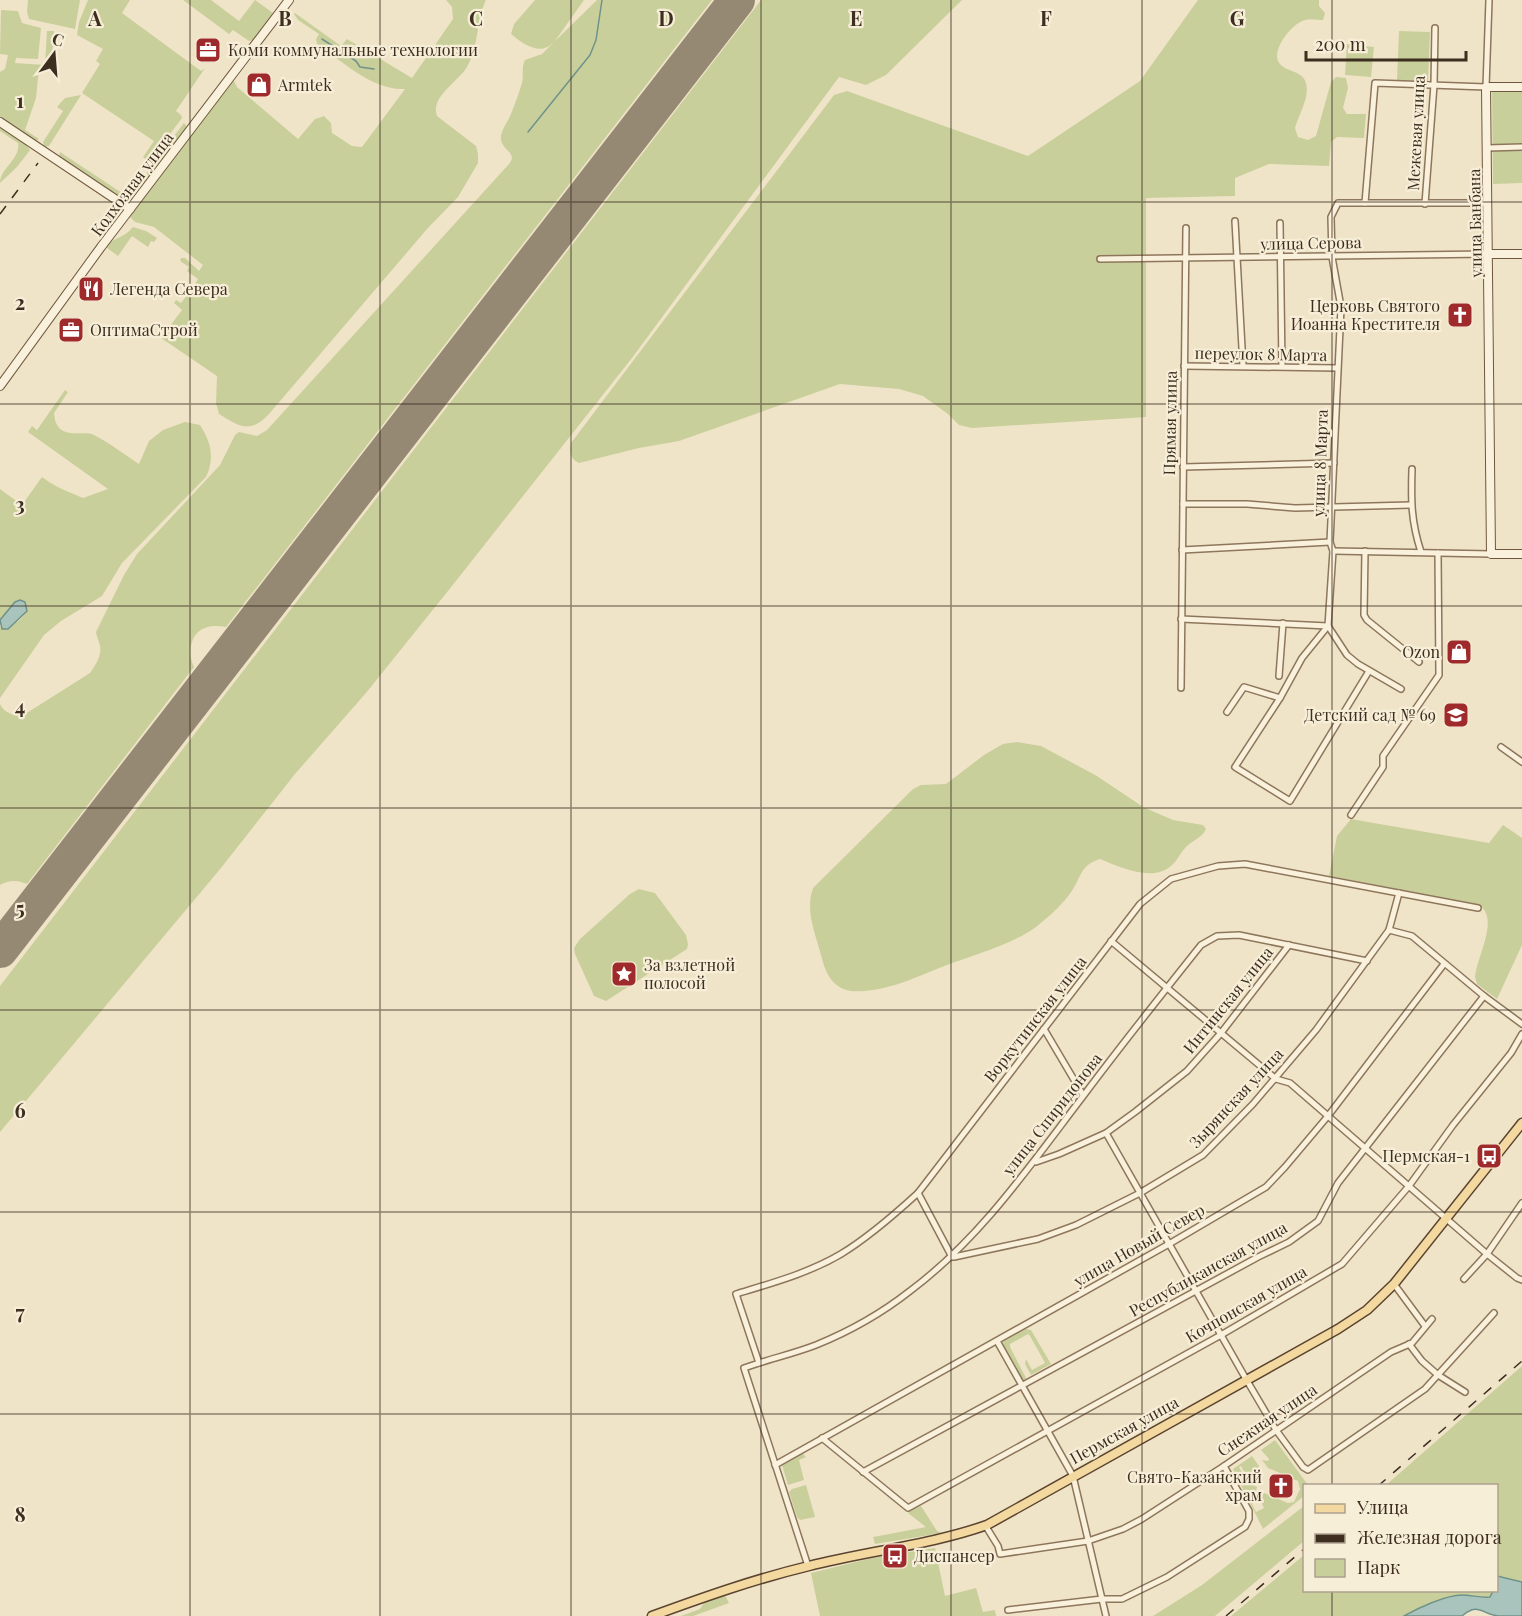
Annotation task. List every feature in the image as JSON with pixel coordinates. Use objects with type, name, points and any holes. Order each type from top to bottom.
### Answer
[{"type":"main road","name":"Пермская улица","points":[[652,1616],[733,1586],[808,1566],[952,1536],[985,1525],[1352,1321],[1394,1284],[1522,1123]]},
{"type":"street","name":"Колхозная улица","points":[[0,386],[130,209],[289,0]]},
{"type":"street","name":"улица Банбана","points":[[1489,0],[1486,87],[1491,554]]},
{"type":"street","name":"Межевая улица","points":[[1425,204],[1434,85],[1435,28]]},
{"type":"street","points":[[1488,203],[1365,203],[1375,83],[1522,87]]},
{"type":"street","points":[[0,122],[130,209]]},
{"type":"street","points":[[1487,148],[1522,147]]},
{"type":"street","name":"улица 8 Марта","points":[[1328,626],[1333,551],[1330,542],[1341,307],[1332,257],[1331,217],[1338,203],[1365,203]]},
{"type":"street","points":[[1235,220],[1243,366]]},
{"type":"street","points":[[1280,223],[1282,366]]},
{"type":"street","name":"Прямая улица","points":[[1181,688],[1186,228]]},
{"type":"street","name":"улица Серова","points":[[1100,259],[1522,254]]},
{"type":"street","name":"переулок 8 Марта","points":[[1184,366],[1337,368]]},
{"type":"street","points":[[1183,467],[1334,463]]},
{"type":"street","points":[[1412,468],[1411,505],[1414,530],[1421,552]]},
{"type":"street","points":[[1183,504],[1247,504],[1295,508],[1411,505]]},
{"type":"street","points":[[1182,550],[1330,542]]},
{"type":"street","points":[[1333,551],[1522,554]]},
{"type":"street","points":[[1365,551],[1364,615],[1367,620],[1419,662]]},
{"type":"street","points":[[1351,815],[1383,767],[1383,756],[1439,675],[1438,553]]},
{"type":"street","points":[[1181,619],[1328,626]]},
{"type":"street","points":[[1280,676],[1283,623]]},
{"type":"street","points":[[1328,626],[1347,655],[1369,671],[1401,689]]},
{"type":"street","points":[[1328,626],[1302,658],[1280,698],[1235,767],[1290,801],[1369,671]]},
{"type":"street","points":[[1227,712],[1244,687],[1280,698]]},
{"type":"street","points":[[1501,747],[1522,762]]},
{"type":"street","name":"Воркутинская улица","points":[[759,1363],[736,1294],[795,1276],[841,1254],[887,1221],[918,1193],[1140,904],[1171,879],[1218,866],[1245,864],[1478,908]]},
{"type":"street","name":"Зырянская улица","points":[[952,1257],[1038,1239],[1076,1225],[1140,1193],[1203,1155],[1276,1078],[1316,1030],[1389,930],[1399,893]]},
{"type":"street","points":[[1389,930],[1412,936],[1444,964],[1522,1024]]},
{"type":"street","name":"улица Спиридонова","points":[[759,1363],[815,1345],[869,1318],[909,1292],[952,1257],[974,1235],[1034,1162],[1083,1095],[1201,945],[1217,936],[1239,935],[1367,961]]},
{"type":"street","points":[[1111,941],[1276,1078],[1290,1083],[1516,1278],[1522,1280]]},
{"type":"street","name":"Интинская улица","points":[[1034,1162],[1059,1154],[1106,1132],[1187,1071],[1221,1033],[1289,945]]},
{"type":"street","name":"улица Новый Север","points":[[775,1465],[1169,1244],[1266,1187],[1328,1116],[1444,964]]},
{"type":"street","name":"Республиканская улица","points":[[863,1472],[1289,1242],[1318,1221],[1338,1184],[1484,996]]},
{"type":"street","points":[[1044,1029],[1083,1095]]},
{"type":"street","name":"Кочпонская улица","points":[[863,1472],[908,1508],[1221,1335],[1342,1264],[1409,1186],[1522,1034]]},
{"type":"street","points":[[1106,1132],[1276,1430],[1303,1467],[1308,1470],[1425,1389],[1494,1313]]},
{"type":"street","points":[[918,1193],[952,1257]]},
{"type":"street","points":[[1464,1279],[1488,1254],[1522,1203]]},
{"type":"street","points":[[1394,1284],[1425,1326]]},
{"type":"street","name":"Снежная улица","points":[[985,1525],[998,1546],[1000,1554],[1088,1541],[1123,1529],[1224,1466],[1391,1352],[1409,1344],[1432,1319]]},
{"type":"street","points":[[997,1341],[1073,1476],[1106,1616]]},
{"type":"street","points":[[1409,1344],[1422,1361],[1438,1375],[1465,1392]]},
{"type":"street","points":[[759,1363],[744,1368],[808,1566]]},
{"type":"street","points":[[822,1438],[863,1472]]},
{"type":"street","points":[[1008,1610],[1102,1599],[1122,1599],[1167,1577],[1245,1527],[1250,1519],[1249,1511],[1224,1466]]},
{"type":"green space","points":[[28,0],[80,0],[75,29],[29,19]]},
{"type":"green space","points":[[88,0],[130,0],[122,13],[201,71],[205,68],[176,111],[182,118],[149,162],[143,157],[154,141],[82,93],[100,64],[96,61],[103,49],[77,35],[79,22]]},
{"type":"green space","points":[[183,0],[211,0],[239,21],[255,0],[273,13],[253,40],[249,41],[233,30],[229,34]]},
{"type":"green space","points":[[446,0],[486,0],[480,16],[471,59],[463,73],[441,96],[436,109],[437,116],[476,146],[478,163],[458,197],[427,229],[269,414],[256,424],[239,425],[219,414],[216,403],[217,376],[161,338],[182,310],[174,303],[176,300],[181,303],[188,296],[198,279],[187,271],[189,267],[180,261],[181,258],[185,258],[199,271],[203,265],[154,227],[135,222],[129,216],[233,79],[237,87],[298,139],[315,119],[324,116],[331,123],[332,133],[352,146],[362,147],[405,89],[381,85],[358,74],[317,44],[316,39],[319,34],[298,20],[295,13],[341,46],[347,39],[412,78],[453,19],[452,7]]},
{"type":"green space","points":[[535,0],[584,0],[555,41],[597,0],[712,0],[226,627],[208,627],[196,634],[190,650],[194,667],[27,884],[13,881],[0,885],[0,704],[6,711],[22,716],[90,673],[100,653],[96,632],[137,554],[220,465],[235,435],[239,432],[257,436],[267,430],[509,164],[512,157],[503,145],[501,136],[521,87],[525,60],[542,54],[554,42],[541,49],[522,43],[511,34],[514,24]]},
{"type":"green space","points":[[761,0],[962,0],[886,75],[866,85],[839,77],[632,358],[448,591],[366,693],[295,774],[221,868],[0,1132],[0,986]]},
{"type":"green space","points":[[1198,0],[1319,0],[1319,6],[1325,13],[1323,20],[1307,20],[1294,26],[1277,52],[1280,64],[1302,76],[1306,83],[1305,100],[1295,128],[1298,137],[1308,140],[1316,136],[1331,82],[1336,77],[1346,78],[1348,88],[1343,108],[1347,114],[1366,114],[1364,138],[1337,137],[1331,142],[1329,166],[1269,164],[1235,178],[1235,196],[1146,198],[1146,417],[972,428],[959,425],[923,396],[899,389],[840,384],[679,441],[579,463],[572,457],[571,443],[834,95],[847,91],[1028,156],[1140,81]]},
{"type":"green space","points":[[1,10],[18,11],[22,23],[41,28],[38,59],[16,58],[15,63],[45,65],[47,31],[54,31],[51,69],[39,68],[36,98],[25,130],[39,139],[36,141],[0,118],[0,72],[5,69],[8,55],[0,54]]},
{"type":"green space","points":[[1399,31],[1430,32],[1428,82],[1397,80]]},
{"type":"green space","points":[[1347,44],[1374,47],[1371,77],[1345,75]]},
{"type":"green space","points":[[1492,90],[1522,90],[1522,183],[1493,184]]},
{"type":"green space","points":[[81,95],[49,146],[44,147],[43,142],[63,111],[57,107],[65,98]]},
{"type":"green space","points":[[184,123],[188,128],[158,167],[155,166],[154,162]]},
{"type":"green space","points":[[0,127],[30,150],[17,167],[0,183],[3,173],[14,159],[18,143],[0,131]]},
{"type":"green space","points":[[60,152],[128,197],[150,169],[154,172],[129,202],[59,157]]},
{"type":"green space","points":[[133,227],[157,238],[154,242],[151,241],[148,247],[132,236],[118,256],[106,247],[126,234]]},
{"type":"green space","points":[[65,390],[68,392],[54,413],[56,422],[65,432],[94,435],[139,464],[149,441],[163,430],[185,422],[200,425],[209,444],[211,457],[209,470],[206,477],[122,563],[102,596],[61,621],[44,635],[0,698],[0,627],[8,629],[25,614],[26,607],[25,602],[17,602],[0,620],[0,489],[22,505],[42,477],[83,498],[108,489],[28,432],[32,426],[37,430]]},
{"type":"green space","points":[[1017,742],[1041,746],[1097,776],[1143,807],[1173,820],[1203,825],[1206,829],[1200,837],[1186,847],[1175,862],[1167,869],[1158,872],[1128,870],[1100,859],[1093,862],[1084,869],[1069,895],[1053,912],[1036,927],[1005,944],[895,985],[855,991],[838,986],[827,973],[814,930],[810,913],[813,888],[913,789],[921,785],[946,784],[984,755],[1003,744]]},
{"type":"green space","points":[[1351,819],[1489,843],[1503,825],[1522,838],[1522,945],[1497,999],[1477,984],[1475,977],[1486,938],[1488,919],[1485,911],[1479,905],[1329,876],[1337,836]]},
{"type":"green space","points":[[639,889],[655,893],[686,935],[687,949],[606,1001],[594,996],[574,948],[580,939],[630,894]]},
{"type":"green space","points":[[1026,1329],[1031,1330],[1051,1364],[1031,1375],[1025,1364],[1026,1359],[1032,1370],[1045,1363],[1030,1336],[1028,1334],[1010,1344],[1026,1378],[1023,1382],[1002,1345],[1004,1341]]},
{"type":"green space","points":[[1522,1366],[1522,1582],[1498,1576],[1498,1484],[1387,1484]]},
{"type":"green space","points":[[1275,1440],[1307,1484],[1303,1484],[1303,1497],[1263,1529],[1233,1469],[1252,1456],[1259,1466],[1256,1484],[1249,1481],[1241,1466],[1239,1467],[1248,1483],[1257,1487],[1254,1498],[1256,1501],[1252,1504],[1256,1512],[1264,1508],[1260,1500],[1262,1492],[1288,1503],[1294,1502],[1300,1489],[1298,1481],[1268,1468],[1262,1460],[1268,1461],[1269,1459],[1261,1450]]},
{"type":"green space","points":[[802,1453],[806,1457],[799,1460],[804,1480],[788,1485],[782,1465]]},
{"type":"green space","points":[[806,1485],[815,1517],[800,1520],[789,1492]]},
{"type":"green space","points":[[921,1506],[937,1531],[942,1533],[875,1544],[873,1537],[926,1527],[908,1513]]},
{"type":"green space","points":[[1303,1507],[1303,1542],[1215,1616],[1153,1616],[1202,1585]]},
{"type":"green space","points":[[935,1548],[945,1596],[976,1588],[983,1612],[995,1610],[996,1616],[820,1616],[811,1573],[872,1558]]},
{"type":"green space","points":[[1303,1556],[1303,1592],[1492,1592],[1490,1597],[1462,1595],[1448,1597],[1404,1616],[1231,1616]]},
{"type":"green space","points":[[725,1595],[729,1603],[693,1616],[681,1616],[700,1609],[704,1603]]},
{"type":"water","points":[[20,600],[25,602],[27,611],[8,629],[2,629],[0,620],[15,602]]},
{"type":"water","points":[[1498,1576],[1522,1582],[1522,1616],[1498,1616],[1476,1609],[1462,1616],[1404,1616],[1448,1597],[1462,1595],[1490,1597],[1492,1592],[1498,1592]]},
{"type":"waterway","points":[[528,132],[590,55],[596,40],[602,0]]},
{"type":"waterway","points":[[322,39],[356,61],[360,67],[374,69]]},
{"type":"runway","points":[[0,950],[737,0]]},
{"type":"railway","points":[[0,214],[38,163]]},
{"type":"railway","points":[[1380,1484],[1522,1361]]},
{"type":"railway","points":[[1226,1616],[1303,1550]]},
{"type":"place","name":"Коми коммунальные технологии","points":[[208,50]]},
{"type":"place","name":"Armtek","points":[[259,85]]},
{"type":"place","name":"Легенда Севера","points":[[91,289]]},
{"type":"place","name":"Церковь Святого Иоанна Крестителя","points":[[1460,315]]},
{"type":"place","name":"ОптимаСтрой","points":[[71,330]]},
{"type":"place","name":"Ozon","points":[[1459,652]]},
{"type":"place","name":"Детский сад № 69","points":[[1456,715]]},
{"type":"place","name":"За взлетной полосой","points":[[624,974]]},
{"type":"place","name":"Пермская-1","points":[[1489,1156]]},
{"type":"place","name":"Свято-Казанский храм","points":[[1281,1486]]},
{"type":"place","name":"Диспансер","points":[[895,1556]]}]
